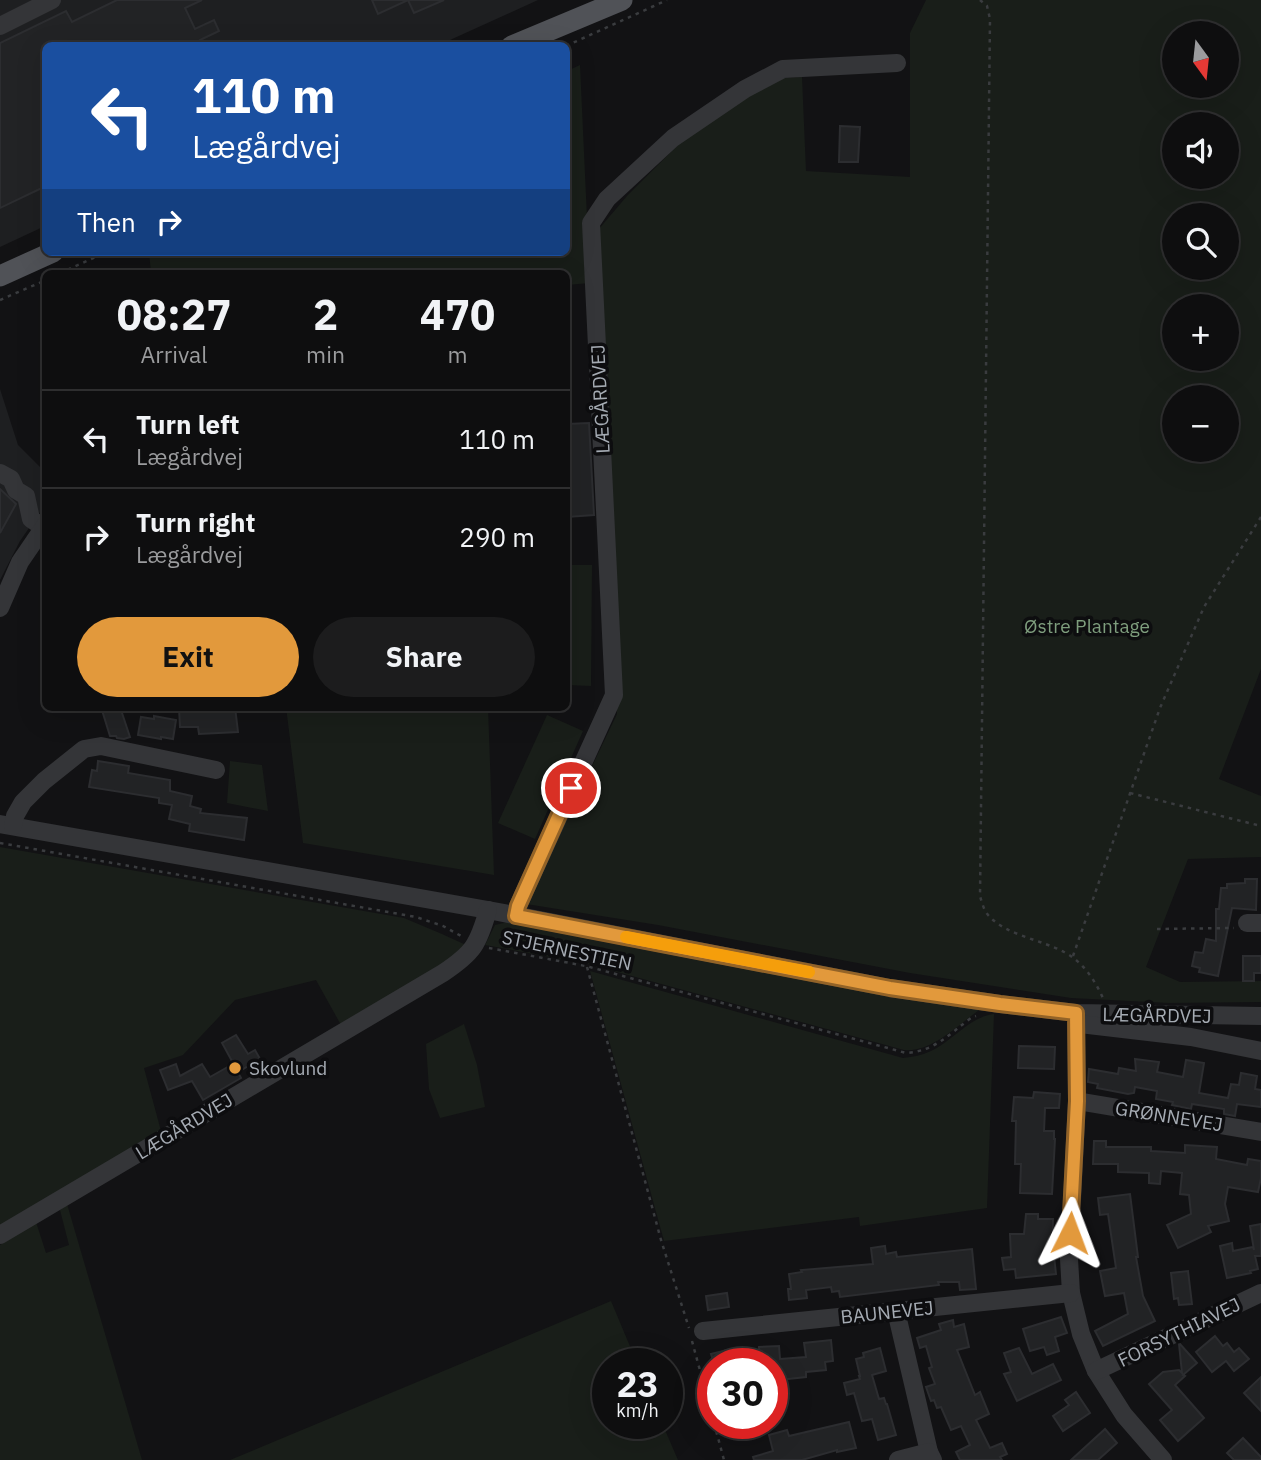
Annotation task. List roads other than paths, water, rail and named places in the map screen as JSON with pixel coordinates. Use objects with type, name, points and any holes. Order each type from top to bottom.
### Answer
[{"type":"main road","points":[[520,42],[598,0]]},
{"type":"main road","points":[[537,34],[622,0]]},
{"type":"main road","points":[[0,276],[44,256]]},
{"type":"street","points":[[3,20],[52,0]]},
{"type":"street","name":"LÆGÅRDVEJ","points":[[516,916],[518,906],[614,695],[591,223],[607,199],[673,138],[754,84],[783,69],[897,63]]},
{"type":"street","points":[[0,473],[11,479],[16,490],[26,496],[31,519],[42,524]]},
{"type":"street","points":[[0,608],[20,562],[42,528]]},
{"type":"street","points":[[7,825],[23,802],[44,781],[84,749],[101,746],[216,770]]},
{"type":"street","name":"LÆGÅRDVEJ","points":[[7,825],[488,910],[890,988],[1076,1018],[1261,1017]]},
{"type":"street","name":"LÆGÅRDVEJ","points":[[0,1235],[460,962],[476,944],[488,910]]},
{"type":"street","points":[[1163,1460],[1124,1415],[1096,1371],[1081,1334],[1071,1293],[1069,1259],[1077,1101],[1076,1018],[1261,1051]]},
{"type":"street","name":"GRØNNEVEJ","points":[[1077,1101],[1261,1132]]},
{"type":"street","name":"BAUNEVEJ","points":[[703,1331],[1071,1293]]},
{"type":"street","name":"FORSYTHIAVEJ","points":[[1096,1371],[1261,1293]]},
{"type":"street","points":[[897,1311],[931,1456],[898,1460]]},
{"type":"place","name":"Skovlund","points":[[235,1068]]},
{"type":"park label","name":"Østre Plantage","points":[[1087,626]]}]
